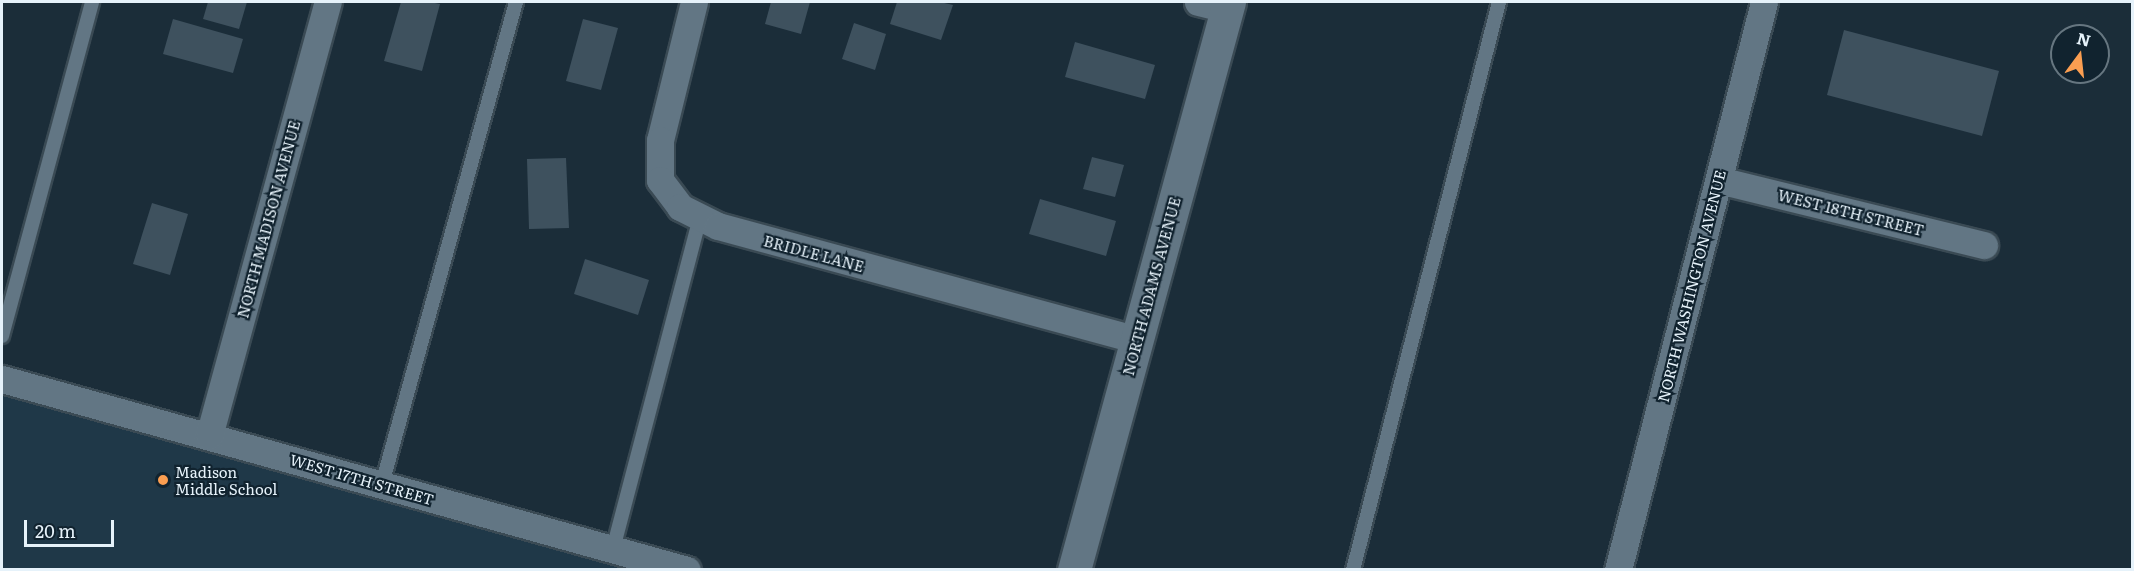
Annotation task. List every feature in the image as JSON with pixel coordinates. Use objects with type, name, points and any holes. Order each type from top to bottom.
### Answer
[{"type":"street","name":"NORTH MADISON AVENUE","points":[[208,436],[328,2]]},
{"type":"street","name":"NORTH WASHINGTON AVENUE","points":[[1618,570],[1764,2]]},
{"type":"street","name":"NORTH ADAMS AVENUE","points":[[1074,570],[1137,340],[1218,4]]},
{"type":"street","name":"BRIDLE LANE","points":[[691,14],[660,141],[660,180],[680,207],[718,226],[1137,340]]},
{"type":"street","name":"WEST 18TH STREET","points":[[1719,180],[1984,245]]},
{"type":"street","name":"WEST 17TH STREET","points":[[2,379],[687,570]]},
{"type":"lane","points":[[2,336],[92,2]]},
{"type":"lane","points":[[382,484],[516,2]]},
{"type":"lane","points":[[1353,570],[1499,2]]},
{"type":"lane","points":[[613,549],[700,217]]},
{"type":"shaded area","name":"Madison Middle School","points":[[2,390],[649,569],[2,569]]},
{"type":"building","points":[[208,2],[247,2],[239,29],[203,19]]},
{"type":"building","points":[[401,2],[440,4],[422,71],[384,61]]},
{"type":"building","points":[[771,2],[810,2],[801,34],[765,24]]},
{"type":"building","points":[[897,2],[940,2],[953,5],[941,40],[890,24]]},
{"type":"building","points":[[173,19],[243,39],[233,73],[163,54]]},
{"type":"building","points":[[583,19],[618,28],[601,90],[566,81]]},
{"type":"building","points":[[854,23],[886,34],[875,70],[842,59]]},
{"type":"building","points":[[1844,30],[1999,71],[1982,136],[1827,95]]},
{"type":"building","points":[[1075,42],[1155,65],[1145,99],[1065,77]]},
{"type":"building","points":[[1092,157],[1124,165],[1115,197],[1083,189]]},
{"type":"building","points":[[566,158],[569,228],[529,229],[527,159]]},
{"type":"building","points":[[1040,199],[1116,221],[1106,256],[1029,234]]},
{"type":"building","points":[[152,203],[188,214],[170,275],[133,264]]},
{"type":"building","points":[[585,259],[649,280],[638,315],[574,294]]},
{"type":"place","name":"Madison Middle School","points":[[163,480]]}]
